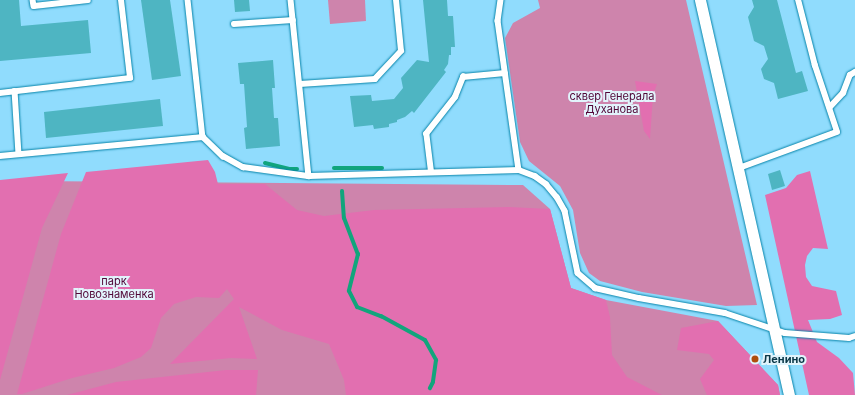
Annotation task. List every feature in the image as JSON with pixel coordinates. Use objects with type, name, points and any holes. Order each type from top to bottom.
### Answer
[{"type":"street","points":[[700,0],[739,168],[773,330],[789,395]]},
{"type":"lane","points":[[33,0],[34,6],[88,0]]},
{"type":"lane","points":[[0,93],[130,78],[121,0]]},
{"type":"lane","points":[[188,0],[203,137],[224,156],[243,167],[310,176],[519,170],[535,176],[546,184],[557,197],[565,211],[578,273],[594,288],[639,298],[725,313],[785,333],[849,338],[855,336]]},
{"type":"lane","points":[[291,0],[310,176]]},
{"type":"lane","points":[[300,84],[375,79],[401,51],[396,0]]},
{"type":"lane","points":[[501,0],[498,21],[504,73],[519,170]]},
{"type":"lane","points":[[739,168],[838,132],[816,66],[798,0]]},
{"type":"lane","points":[[234,24],[293,20]]},
{"type":"lane","points":[[830,107],[844,93],[850,75],[855,72]]},
{"type":"lane","points":[[431,172],[426,134],[455,97],[463,77],[504,73]]},
{"type":"lane","points":[[15,91],[19,154]]},
{"type":"lane","points":[[0,156],[203,137]]},
{"type":"green space","points":[[328,0],[365,0],[366,21],[330,24]]},
{"type":"green space","name":"сквер Генерала Духанова","points":[[538,0],[686,0],[757,305],[726,306],[642,292],[600,281],[589,273],[580,253],[573,210],[560,186],[529,161],[520,142],[505,38],[513,23],[540,8]]},
{"type":"green space","points":[[635,81],[657,84],[653,95],[650,139],[644,131]]},
{"type":"green space","name":"парк Новознаменка","points":[[208,160],[215,172],[218,184],[265,184],[297,210],[324,216],[374,210],[509,207],[550,209],[571,288],[606,300],[610,317],[612,355],[627,377],[662,395],[346,395],[344,380],[329,344],[282,330],[239,307],[257,359],[231,358],[170,364],[234,299],[227,289],[219,298],[196,297],[174,304],[161,318],[151,348],[141,357],[114,368],[72,378],[22,394],[17,394],[61,234],[86,172]]},
{"type":"green space","points":[[810,171],[828,249],[813,248],[807,256],[805,265],[806,277],[812,286],[836,291],[842,315],[830,319],[808,320],[817,342],[839,358],[853,373],[855,395],[809,395],[765,195],[786,188],[797,175]]},
{"type":"green space","points":[[68,173],[42,228],[0,380],[0,180]]},
{"type":"green space","name":"парк Новознаменка","points":[[29,181],[523,185],[550,209],[571,288],[606,300],[718,321],[778,385],[780,395],[0,395],[0,183]]},
{"type":"green space","points":[[718,321],[778,385],[780,395],[707,395],[700,379],[714,360],[709,354],[677,350],[681,328]]},
{"type":"green space","points":[[226,370],[258,370],[256,395],[67,395],[116,382]]},
{"type":"building","points":[[0,0],[19,0],[21,26],[88,20],[91,53],[0,61]]},
{"type":"building","points":[[141,0],[170,0],[181,76],[152,80]]},
{"type":"building","points":[[234,0],[249,0],[250,11],[235,12]]},
{"type":"building","points":[[423,0],[447,0],[448,16],[453,16],[455,47],[451,47],[451,55],[449,55],[448,64],[444,70],[446,72],[414,113],[412,111],[405,117],[397,120],[397,122],[389,124],[389,127],[374,129],[373,125],[354,127],[350,96],[371,95],[372,101],[394,99],[403,88],[401,78],[417,60],[429,62]]},
{"type":"building","points":[[752,0],[777,0],[796,73],[802,71],[808,91],[778,99],[774,83],[764,79],[761,69],[768,59],[764,46],[754,41],[748,17],[754,7]]},
{"type":"building","points":[[273,60],[275,88],[272,88],[274,118],[278,118],[280,146],[246,149],[244,128],[247,127],[244,84],[240,84],[238,63]]},
{"type":"building","points":[[160,99],[163,126],[46,138],[44,112]]},
{"type":"building","points":[[780,170],[785,186],[772,190],[768,174]]},
{"type":"waterway","points":[[265,163],[289,169],[297,169]]},
{"type":"waterway","points":[[334,168],[382,168]]},
{"type":"waterway","points":[[342,191],[344,218],[358,254],[349,291],[357,307],[381,316],[425,340],[436,360],[433,382],[430,388]]},
{"type":"place","name":"Ленино","points":[[755,359]]}]
